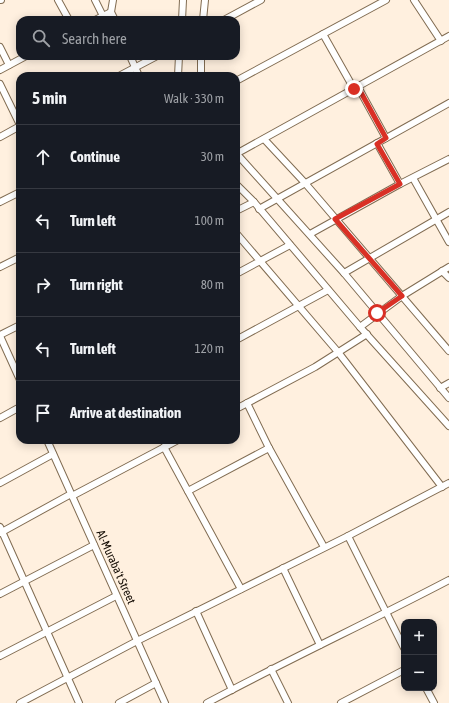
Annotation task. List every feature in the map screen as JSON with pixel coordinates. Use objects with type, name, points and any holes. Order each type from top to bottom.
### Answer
[{"type":"street","points":[[58,0],[67,16]]},
{"type":"street","points":[[95,0],[103,16],[111,12]]},
{"type":"street","points":[[112,0],[111,12],[113,16]]},
{"type":"street","points":[[182,16],[183,0]]},
{"type":"street","points":[[203,16],[205,0]]},
{"type":"street","points":[[231,16],[261,0]]},
{"type":"street","points":[[240,79],[386,0]]},
{"type":"street","points":[[414,0],[440,41]]},
{"type":"street","points":[[323,34],[386,138]]},
{"type":"street","points":[[240,151],[449,36]]},
{"type":"street","points":[[0,47],[9,65]]},
{"type":"street","points":[[0,70],[18,60]]},
{"type":"street","points":[[132,60],[137,72]]},
{"type":"street","points":[[127,72],[150,60]]},
{"type":"street","points":[[178,72],[179,60]]},
{"type":"street","points":[[201,72],[202,60]]},
{"type":"street","points":[[0,84],[16,117]]},
{"type":"street","points":[[259,209],[449,103]]},
{"type":"street","points":[[0,136],[16,127]]},
{"type":"street","points":[[264,139],[305,183],[449,351]]},
{"type":"street","points":[[377,144],[400,184]]},
{"type":"street","points":[[240,157],[344,273],[449,398]]},
{"type":"street","points":[[310,234],[335,219],[449,159]]},
{"type":"street","points":[[413,178],[435,220],[449,242]]},
{"type":"street","points":[[240,188],[254,202],[360,327],[449,426]]},
{"type":"street","points":[[0,202],[16,194]]},
{"type":"street","points":[[240,209],[254,202]]},
{"type":"street","points":[[344,273],[449,212]]},
{"type":"street","points":[[240,236],[338,352],[442,488]]},
{"type":"street","points":[[240,272],[290,245]]},
{"type":"street","points":[[0,267],[16,259]]},
{"type":"street","points":[[360,327],[402,296],[449,267]]},
{"type":"street","points":[[442,271],[449,278]]},
{"type":"street","points":[[240,338],[328,290]]},
{"type":"street","points":[[16,327],[0,335],[2,345],[16,372]]},
{"type":"street","points":[[240,407],[315,367],[367,334]]},
{"type":"street","points":[[440,388],[449,383]]},
{"type":"street","points":[[247,403],[269,448],[324,548]]},
{"type":"street","points":[[0,418],[16,409]]},
{"type":"street","name":"Al-Muraba't Street","points":[[49,444],[165,703]]},
{"type":"street","points":[[79,703],[46,632],[26,582],[1,531],[170,444]]},
{"type":"street","points":[[164,447],[241,589]]},
{"type":"street","points":[[188,491],[269,448]]},
{"type":"street","points":[[0,483],[53,454]]},
{"type":"street","points":[[20,703],[137,641],[348,536],[449,483]]},
{"type":"street","points":[[348,536],[401,642]]},
{"type":"street","points":[[0,594],[26,582],[94,545]]},
{"type":"street","points":[[283,568],[320,645]]},
{"type":"street","points":[[207,703],[271,668],[449,580]]},
{"type":"street","points":[[0,656],[116,596]]},
{"type":"street","points":[[196,611],[232,690]]},
{"type":"street","points":[[271,668],[288,703]]},
{"type":"street","points":[[342,703],[401,672]]},
{"type":"street","points":[[119,703],[156,683]]},
{"type":"street","points":[[428,691],[434,703]]},
{"type":"route","points":[[354,89],[358,87],[386,138],[377,144],[400,184],[335,219],[402,296],[377,313]]}]
